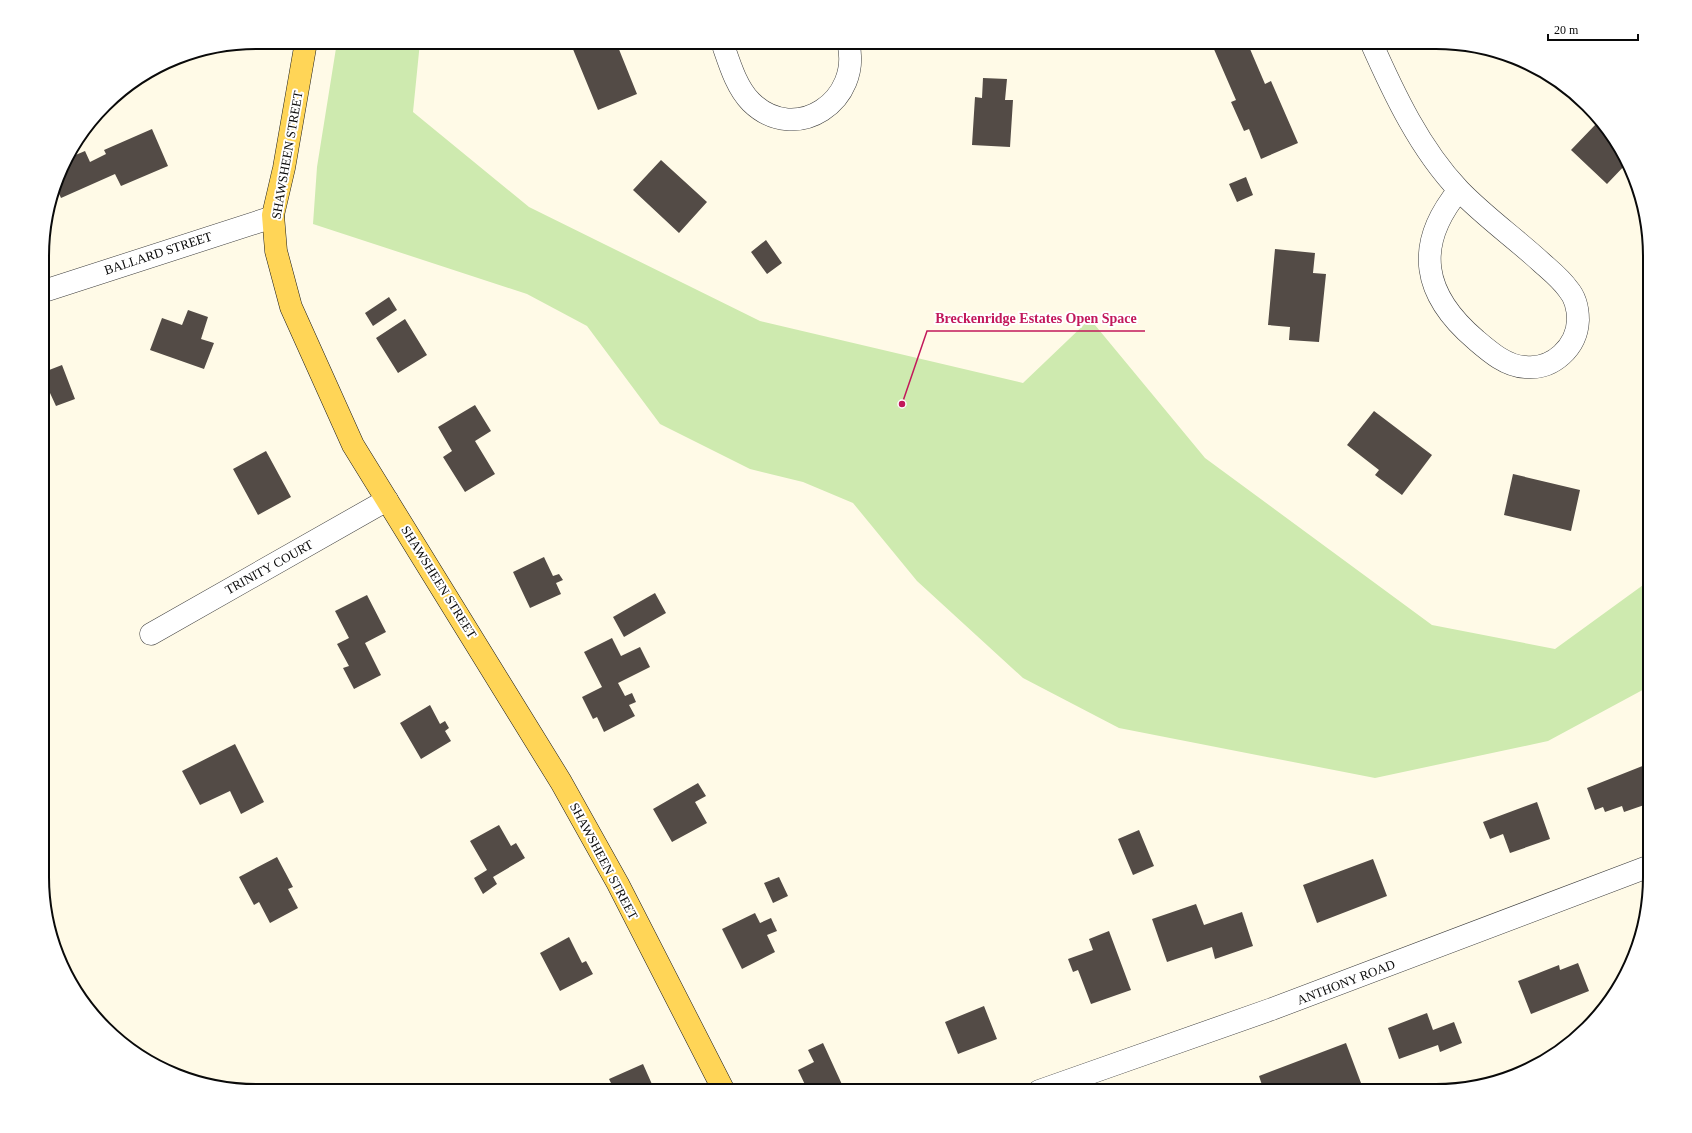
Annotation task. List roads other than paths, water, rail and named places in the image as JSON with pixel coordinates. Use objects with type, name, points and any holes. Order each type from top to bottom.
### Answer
[{"type":"main road","name":"SHAWSHEEN STREET","points":[[305,49],[284,168],[273,217],[276,251],[291,306],[353,445],[561,782],[618,884],[720,1084]]},
{"type":"street","points":[[725,49],[738,82],[751,102],[761,110],[772,115],[795,119],[807,117],[823,110],[837,98],[844,88],[851,66],[850,49]]},
{"type":"street","points":[[1374,49],[1402,108],[1422,141],[1459,190],[1489,218],[1549,269],[1568,288],[1574,297],[1578,312],[1578,327],[1570,346],[1554,360],[1545,365],[1525,367],[1505,362],[1482,345],[1456,322],[1445,309],[1437,295],[1431,271],[1431,245],[1434,230],[1440,215],[1459,190]]},
{"type":"street","name":"BALLARD STREET","points":[[49,289],[273,217]]},
{"type":"street","name":"TRINITY COURT","points":[[151,634],[388,500]]},
{"type":"street","name":"ANTHONY ROAD","points":[[1059,1084],[1272,1009],[1643,869]]},
{"type":"place","name":"Breckenridge Estates Open Space","points":[[902,404]]}]
